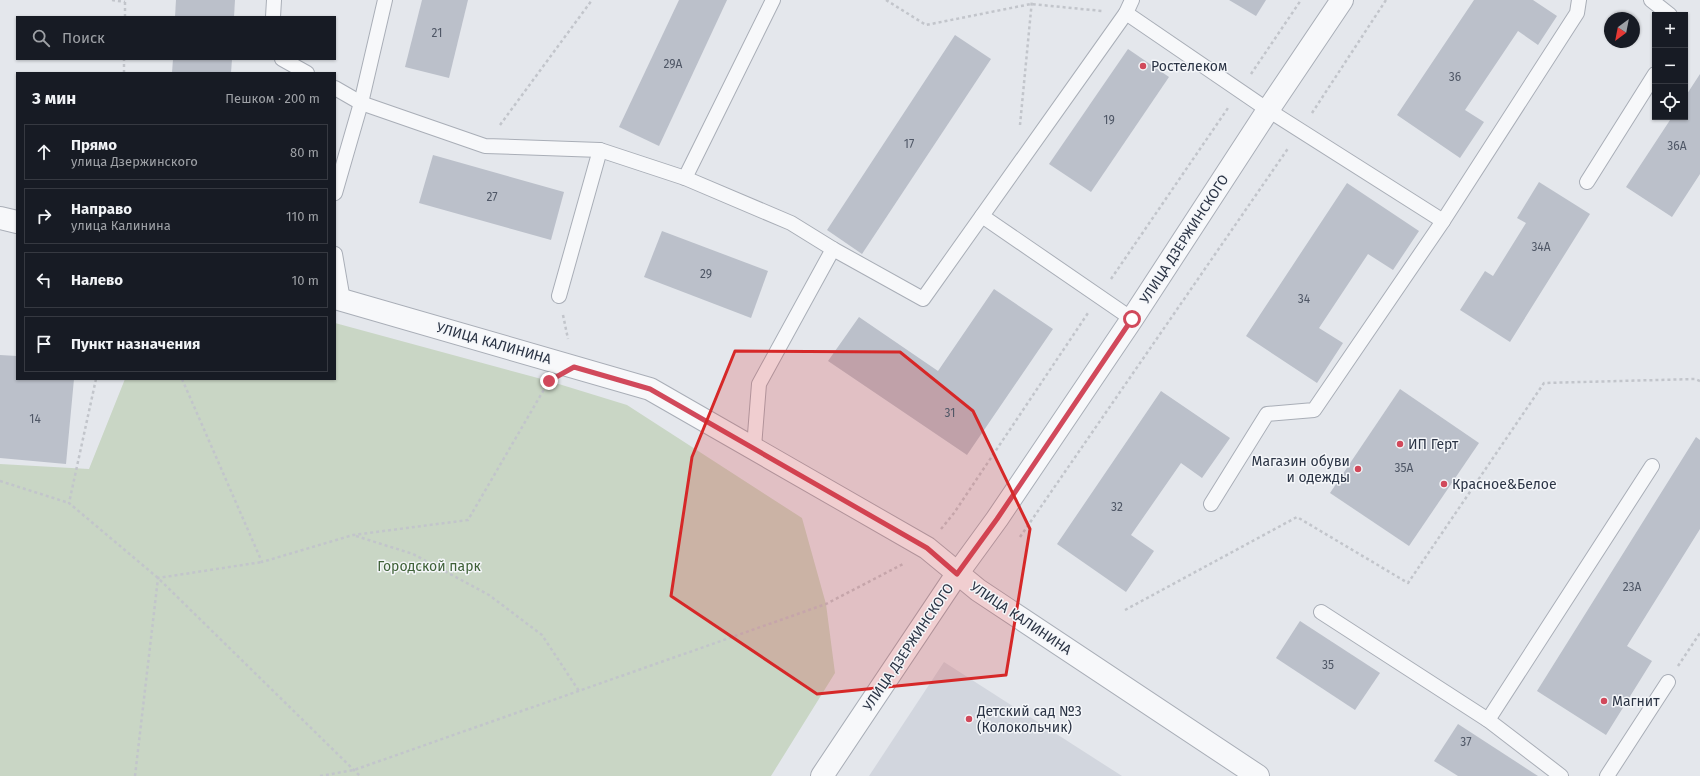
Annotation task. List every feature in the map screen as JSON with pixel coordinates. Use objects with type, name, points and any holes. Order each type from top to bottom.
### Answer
[{"type":"street","name":"УЛИЦА ДЗЕРЖИНСКОГО","points":[[822,776],[957,574],[1001,513],[1132,319],[1268,110],[1342,0]]},
{"type":"street","points":[[0,218],[16,222]]},
{"type":"street","name":"УЛИЦА КАЛИНИНА","points":[[339,299],[650,389],[927,548],[978,590],[1258,776]]},
{"type":"lane","points":[[273,16],[274,0]]},
{"type":"lane","points":[[336,190],[361,103],[385,0]]},
{"type":"lane","points":[[685,178],[773,0]]},
{"type":"lane","points":[[336,89],[361,103],[485,146],[600,150],[685,178],[791,223],[833,249],[923,299],[1126,13],[1132,0]]},
{"type":"lane","points":[[1211,504],[1267,414],[1314,410],[1443,221],[1577,13],[1579,0]]},
{"type":"lane","points":[[1651,0],[1666,12]]},
{"type":"lane","points":[[1126,13],[1300,131],[1443,221]]},
{"type":"lane","points":[[284,60],[305,72]]},
{"type":"lane","points":[[1587,182],[1652,79]]},
{"type":"lane","points":[[559,296],[600,150]]},
{"type":"lane","points":[[982,216],[1132,319]]},
{"type":"lane","points":[[754,448],[759,384],[833,249]]},
{"type":"lane","points":[[336,265],[339,299]]},
{"type":"lane","points":[[1488,720],[1652,466]]},
{"type":"lane","points":[[1321,612],[1488,720],[1561,776]]},
{"type":"lane","points":[[1606,776],[1668,682]]},
{"type":"path","points":[[112,0],[125,1],[125,16]]},
{"type":"path","points":[[485,146],[592,0]]},
{"type":"path","points":[[886,0],[926,25],[1031,4],[1126,13]]},
{"type":"path","points":[[1020,129],[1032,0]]},
{"type":"path","points":[[1020,537],[1300,131],[1386,0]]},
{"type":"path","points":[[124,60],[124,72]]},
{"type":"path","points":[[158,578],[262,562],[353,535],[468,520],[549,381],[574,367],[559,296]]},
{"type":"path","points":[[1125,610],[1297,517],[1408,583],[1544,384],[1695,379],[1700,381]]},
{"type":"path","points":[[69,503],[96,380]]},
{"type":"path","points":[[182,380],[262,562]]},
{"type":"path","points":[[0,481],[69,503],[158,578],[360,776]]},
{"type":"path","points":[[353,535],[413,554],[489,595],[542,635],[579,691]]},
{"type":"path","points":[[320,776],[354,770],[826,604],[895,569]]},
{"type":"path","points":[[135,776],[158,578]]},
{"type":"path","points":[[1668,682],[1700,633]]},
{"type":"highlighted area","points":[[735,351],[900,352],[973,411],[1030,529],[1006,675],[817,694],[671,596],[692,457]]},
{"type":"shaded area","name":"Детский сад №3 (Колокольчик)","points":[[944,662],[1122,776],[869,776]]},
{"type":"green space","name":"Городской парк","points":[[336,323],[549,381],[627,405],[802,518],[826,604],[835,673],[771,776],[0,776],[0,464],[89,469],[125,380],[336,380]]},
{"type":"building","points":[[176,0],[235,0],[234,16],[175,16]]},
{"type":"building","points":[[422,0],[468,0],[449,78],[405,67]]},
{"type":"building","points":[[679,0],[727,0],[659,146],[619,127]]},
{"type":"building","points":[[1229,0],[1266,0],[1256,16]]},
{"type":"building","points":[[1474,0],[1533,0],[1557,16],[1538,45],[1518,31],[1465,110],[1484,122],[1460,158],[1397,115]]},
{"type":"building","points":[[955,35],[991,59],[862,254],[827,230]]},
{"type":"building","points":[[1128,49],[1169,77],[1091,192],[1049,164]]},
{"type":"building","points":[[173,60],[232,60],[231,72],[172,72]]},
{"type":"building","points":[[1700,74],[1700,174],[1672,217],[1626,187],[1670,120],[1688,120],[1688,92]]},
{"type":"building","points":[[433,155],[564,192],[551,240],[419,203]]},
{"type":"building","points":[[1539,182],[1590,214],[1510,342],[1460,310],[1485,271],[1493,276],[1526,223],[1517,218]]},
{"type":"building","points":[[1347,183],[1419,231],[1393,270],[1368,254],[1319,328],[1343,343],[1317,383],[1246,336]]},
{"type":"building","points":[[662,231],[768,271],[751,318],[644,277]]},
{"type":"building","points":[[994,289],[1053,329],[967,455],[828,361],[859,317],[938,371]]},
{"type":"building","points":[[0,355],[16,356],[16,380],[74,380],[66,464],[0,458]]},
{"type":"building","points":[[1400,389],[1479,443],[1409,546],[1330,493]]},
{"type":"building","points":[[1161,391],[1230,438],[1202,478],[1181,463],[1131,535],[1154,551],[1126,592],[1057,544]]},
{"type":"building","points":[[1696,437],[1700,440],[1700,529],[1627,646],[1652,661],[1606,735],[1537,691]]},
{"type":"building","points":[[1300,621],[1380,673],[1355,710],[1276,658]]},
{"type":"building","points":[[1458,724],[1538,776],[1458,776],[1434,761]]},
{"type":"place","name":"Ростелеком","points":[[1143,66]]},
{"type":"place","name":"ИП Герт","points":[[1400,444]]},
{"type":"place","name":"Магазин обуви и одежды","points":[[1358,469]]},
{"type":"place","name":"Красное&Белое","points":[[1444,484]]},
{"type":"place","name":"Магнит","points":[[1604,701]]},
{"type":"place","name":"Детский сад №3 (Колокольчик)","points":[[969,719]]},
{"type":"route","points":[[549,381],[574,367],[650,389],[927,548],[957,574],[997,519],[1132,319]]}]
